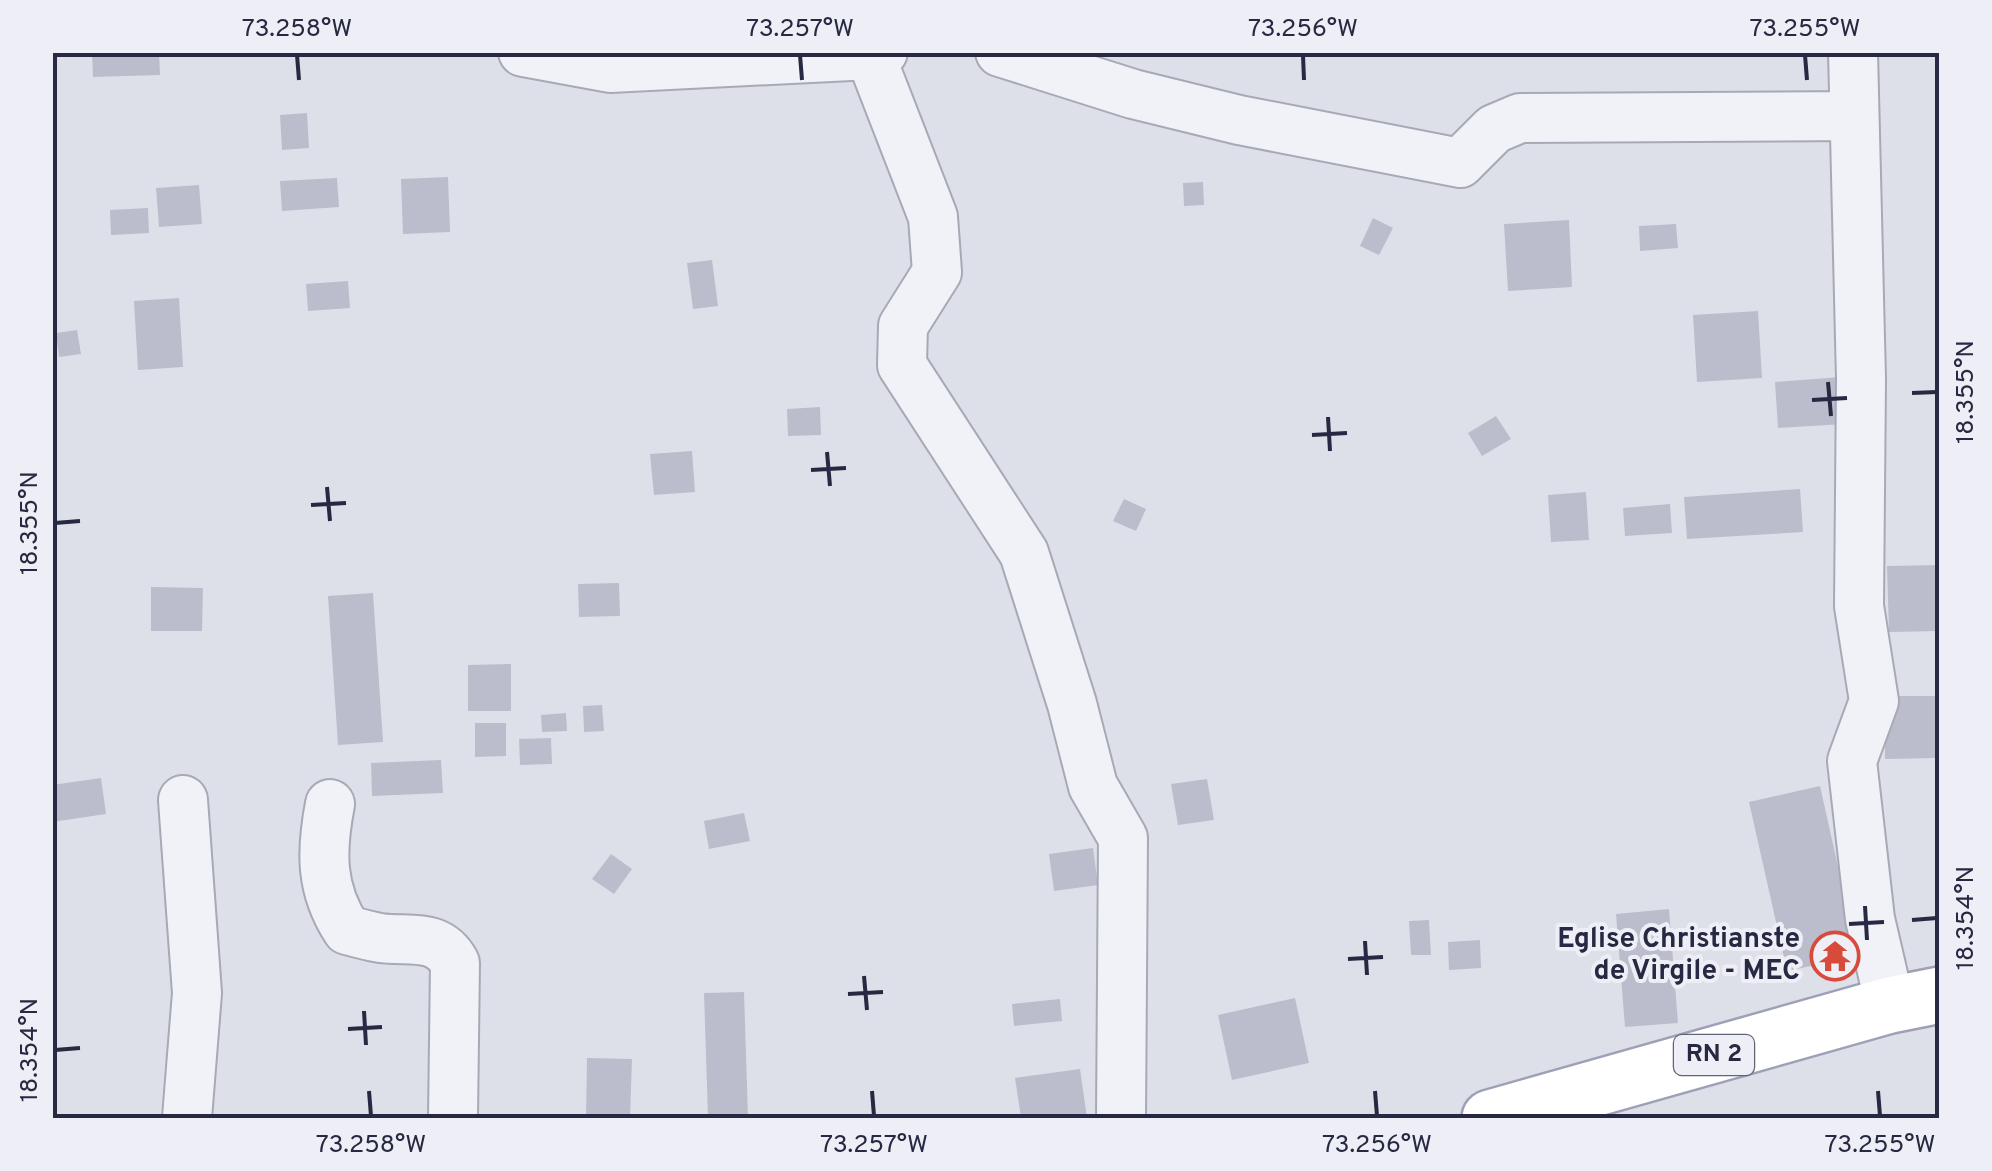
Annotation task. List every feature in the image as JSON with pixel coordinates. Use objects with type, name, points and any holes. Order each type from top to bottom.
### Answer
[{"type":"main road","name":"RN 2","points":[[1490,1118],[1915,1000]]},
{"type":"street","points":[[523,52],[610,68],[874,53],[933,217],[936,272],[903,326],[902,365],[1024,553],[1072,704],[1093,786],[1122,838],[1121,1118]]},
{"type":"street","points":[[1000,52],[1133,94],[1239,120],[1460,163],[1494,129],[1520,118],[1854,116]]},
{"type":"street","points":[[1854,52],[1861,379],[1859,606],[1874,701],[1852,761],[1870,919],[1915,1000]]},
{"type":"street","points":[[182,800],[197,993],[187,1118]]},
{"type":"street","points":[[330,804],[324,878],[346,930],[378,938],[434,942],[448,950],[456,963],[453,1118]]},
{"type":"building","points":[[92,52],[159,52],[160,75],[93,77]]},
{"type":"building","points":[[307,113],[309,148],[282,150],[280,115]]},
{"type":"building","points":[[448,177],[450,232],[403,234],[401,179]]},
{"type":"building","points":[[337,178],[339,207],[282,211],[280,181]]},
{"type":"building","points":[[1203,182],[1204,205],[1184,206],[1183,183]]},
{"type":"building","points":[[199,185],[202,224],[159,227],[156,188]]},
{"type":"building","points":[[148,208],[149,233],[111,235],[110,210]]},
{"type":"building","points":[[1373,218],[1393,228],[1379,255],[1360,246]]},
{"type":"building","points":[[1569,220],[1572,287],[1508,291],[1504,224]]},
{"type":"building","points":[[1676,224],[1678,248],[1640,251],[1639,226]]},
{"type":"building","points":[[712,260],[718,306],[693,309],[687,263]]},
{"type":"building","points":[[348,281],[350,308],[308,311],[306,284]]},
{"type":"building","points":[[179,298],[183,367],[138,370],[134,301]]},
{"type":"building","points":[[1758,311],[1762,378],[1697,382],[1693,315]]},
{"type":"building","points":[[77,330],[81,354],[59,357],[56,333]]},
{"type":"building","points":[[1841,377],[1844,424],[1778,428],[1775,382]]},
{"type":"building","points":[[820,407],[821,435],[788,436],[787,409]]},
{"type":"building","points":[[1496,416],[1511,439],[1482,456],[1468,433]]},
{"type":"building","points":[[692,451],[695,492],[654,495],[650,454]]},
{"type":"building","points":[[1800,489],[1803,532],[1687,539],[1684,497]]},
{"type":"building","points":[[1586,492],[1589,540],[1551,542],[1548,495]]},
{"type":"building","points":[[1124,499],[1146,509],[1136,531],[1113,521]]},
{"type":"building","points":[[1670,504],[1672,533],[1625,536],[1623,508]]},
{"type":"building","points":[[1940,565],[1940,631],[1889,632],[1887,566]]},
{"type":"building","points":[[619,583],[620,616],[579,617],[578,584]]},
{"type":"building","points":[[151,587],[203,588],[202,631],[151,631]]},
{"type":"building","points":[[373,593],[383,742],[338,745],[328,596]]},
{"type":"building","points":[[511,664],[511,711],[468,711],[468,665]]},
{"type":"building","points":[[1885,696],[1940,696],[1940,758],[1885,759]]},
{"type":"building","points":[[602,705],[604,731],[584,732],[583,706]]},
{"type":"building","points":[[566,713],[567,731],[542,732],[541,715]]},
{"type":"building","points":[[475,723],[506,723],[506,756],[475,757]]},
{"type":"building","points":[[551,738],[552,764],[520,765],[519,739]]},
{"type":"building","points":[[441,760],[443,793],[372,796],[371,763]]},
{"type":"building","points":[[101,778],[106,814],[52,822],[52,785]]},
{"type":"building","points":[[1207,779],[1214,820],[1178,825],[1171,784]]},
{"type":"building","points":[[1820,786],[1858,956],[1787,971],[1749,802]]},
{"type":"building","points":[[744,813],[750,841],[709,849],[704,821]]},
{"type":"building","points":[[1093,848],[1098,885],[1054,891],[1049,854]]},
{"type":"building","points":[[611,854],[632,869],[614,894],[592,879]]},
{"type":"building","points":[[1669,909],[1678,1023],[1625,1027],[1616,914]]},
{"type":"building","points":[[1429,920],[1431,955],[1411,955],[1409,921]]},
{"type":"building","points":[[1480,940],[1481,968],[1449,970],[1448,942]]},
{"type":"building","points":[[744,992],[748,1118],[708,1118],[704,993]]},
{"type":"building","points":[[1295,998],[1309,1063],[1232,1080],[1218,1015]]},
{"type":"building","points":[[1060,999],[1062,1021],[1014,1026],[1012,1004]]},
{"type":"building","points":[[587,1058],[632,1059],[630,1118],[586,1118]]},
{"type":"building","points":[[1080,1069],[1087,1118],[1021,1118],[1015,1078]]},
{"type":"place","name":"Eglise Christianste de Virgile - MEC","points":[[1835,956]]}]
